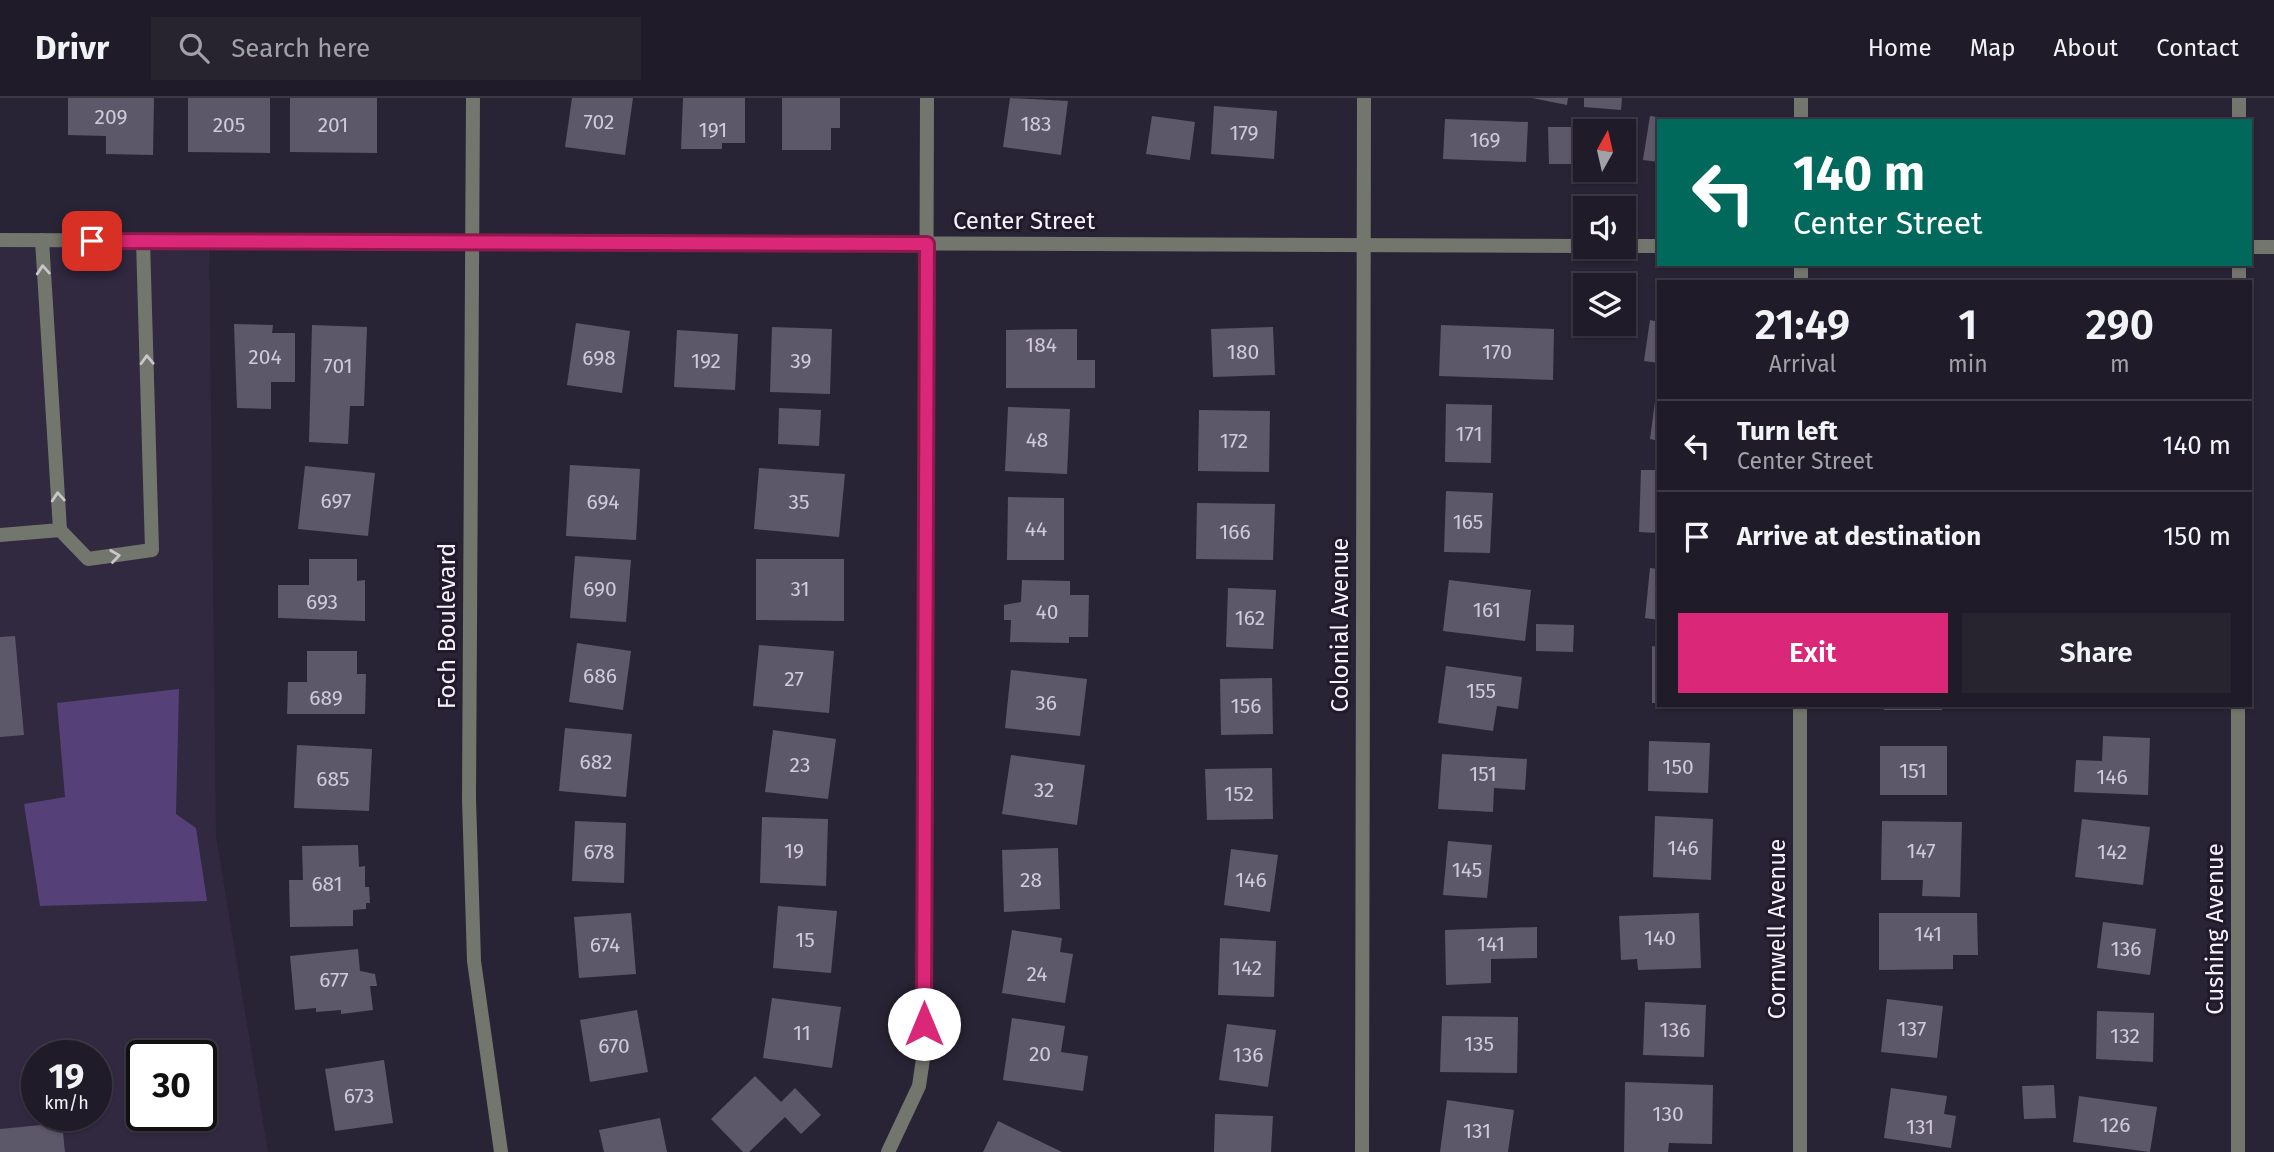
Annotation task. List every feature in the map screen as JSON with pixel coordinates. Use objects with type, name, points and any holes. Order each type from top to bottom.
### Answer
[{"type":"street","name":"Foch Boulevard","points":[[473,98],[468,799],[474,961],[501,1152]]},
{"type":"street","points":[[888,1152],[919,1087],[924,1052],[927,98]]},
{"type":"street","name":"Colonial Avenue","points":[[1362,1152],[1364,98]]},
{"type":"street","points":[[1801,98],[1801,119]]},
{"type":"street","points":[[2239,98],[2239,119]]},
{"type":"street","name":"Center Street","points":[[0,240],[1573,246]]},
{"type":"street","points":[[41,240],[60,530],[88,559],[152,550],[143,241]]},
{"type":"street","points":[[1636,246],[1657,246]]},
{"type":"street","points":[[2252,247],[2274,247]]},
{"type":"street","points":[[0,535],[60,530]]},
{"type":"street","name":"Cornwell Avenue","points":[[1800,707],[1800,1152]]},
{"type":"street","name":"Cushing Avenue","points":[[2238,707],[2238,1152]]},
{"type":"shaded area","points":[[0,240],[209,241],[216,836],[268,1152],[0,1152]]},
{"type":"shaded area","points":[[179,689],[176,814],[196,828],[207,901],[40,906],[24,804],[65,797],[57,703]]},
{"type":"building","points":[[68,98],[154,98],[153,155],[106,154],[106,136],[68,135]]},
{"type":"building","points":[[188,98],[270,98],[270,153],[188,152]]},
{"type":"building","points":[[290,98],[377,98],[377,153],[290,152]]},
{"type":"building","points":[[572,98],[633,98],[625,155],[565,147]]},
{"type":"building","points":[[683,98],[745,98],[745,143],[722,143],[722,149],[681,149]]},
{"type":"building","points":[[782,98],[840,98],[840,128],[831,128],[831,150],[782,150]]},
{"type":"building","points":[[1010,98],[1068,101],[1061,155],[1003,147]]},
{"type":"building","points":[[1532,98],[1568,98],[1567,105]]},
{"type":"building","points":[[1584,98],[1622,98],[1621,110],[1584,107]]},
{"type":"building","points":[[1214,106],[1277,111],[1274,159],[1211,154]]},
{"type":"building","points":[[1152,116],[1195,122],[1190,160],[1146,154]]},
{"type":"building","points":[[1650,116],[1670,119],[1657,119],[1657,162],[1643,160]]},
{"type":"building","points":[[1445,119],[1528,122],[1526,162],[1443,159]]},
{"type":"building","points":[[1548,127],[1573,127],[1573,164],[1549,164]]},
{"type":"building","points":[[1650,320],[1657,322],[1657,363],[1644,361]]},
{"type":"building","points":[[576,323],[630,331],[622,393],[567,385]]},
{"type":"building","points":[[234,324],[273,325],[272,333],[295,333],[295,382],[271,382],[271,409],[237,408]]},
{"type":"building","points":[[312,325],[367,327],[364,406],[350,406],[348,444],[309,442]]},
{"type":"building","points":[[1441,325],[1554,329],[1553,380],[1439,376]]},
{"type":"building","points":[[772,327],[832,329],[830,394],[770,392]]},
{"type":"building","points":[[1273,327],[1275,375],[1213,377],[1211,329]]},
{"type":"building","points":[[1077,329],[1077,360],[1095,360],[1095,388],[1006,388],[1006,330]]},
{"type":"building","points":[[677,330],[738,334],[735,390],[674,387]]},
{"type":"building","points":[[1656,394],[1657,394],[1657,441],[1650,439]]},
{"type":"building","points":[[1446,404],[1492,405],[1491,463],[1445,462]]},
{"type":"building","points":[[1008,407],[1070,409],[1067,474],[1005,471]]},
{"type":"building","points":[[779,408],[821,410],[819,446],[778,444]]},
{"type":"building","points":[[1199,410],[1270,411],[1269,472],[1198,471]]},
{"type":"building","points":[[570,465],[640,469],[636,540],[566,536]]},
{"type":"building","points":[[305,466],[375,473],[368,536],[298,529]]},
{"type":"building","points":[[759,468],[845,474],[839,537],[754,529]]},
{"type":"building","points":[[1641,470],[1657,470],[1657,533],[1639,532]]},
{"type":"building","points":[[1446,491],[1493,493],[1490,553],[1444,552]]},
{"type":"building","points":[[1008,497],[1064,498],[1064,560],[1007,560]]},
{"type":"building","points":[[1197,503],[1275,504],[1273,560],[1196,559]]},
{"type":"building","points":[[575,556],[631,560],[626,622],[570,618]]},
{"type":"building","points":[[309,559],[357,559],[357,581],[365,580],[365,621],[278,618],[278,585],[309,585]]},
{"type":"building","points":[[756,559],[844,559],[844,621],[756,620]]},
{"type":"building","points":[[1650,568],[1657,569],[1657,620],[1645,618]]},
{"type":"building","points":[[1022,580],[1070,581],[1070,595],[1089,595],[1088,637],[1069,637],[1069,643],[1010,642],[1011,620],[1004,620],[1004,605],[1021,602]]},
{"type":"building","points":[[1449,580],[1531,590],[1525,641],[1443,631]]},
{"type":"building","points":[[1228,588],[1276,590],[1273,649],[1226,647]]},
{"type":"building","points":[[1536,624],[1574,625],[1573,652],[1536,651]]},
{"type":"building","points":[[15,636],[24,735],[0,737],[0,637]]},
{"type":"building","points":[[577,643],[631,651],[623,710],[569,702]]},
{"type":"building","points":[[759,645],[834,651],[829,713],[753,706]]},
{"type":"building","points":[[1652,646],[1657,647],[1657,703],[1652,703]]},
{"type":"building","points":[[307,651],[357,651],[357,674],[366,674],[365,714],[287,714],[288,682],[307,682]]},
{"type":"building","points":[[1446,666],[1522,677],[1518,709],[1497,706],[1493,731],[1438,723]]},
{"type":"building","points":[[1011,670],[1087,679],[1080,736],[1005,728]]},
{"type":"building","points":[[1272,678],[1273,734],[1221,735],[1220,679]]},
{"type":"building","points":[[1884,707],[1942,707],[1942,710],[1884,710]]},
{"type":"building","points":[[2151,707],[2151,709],[2103,708]]},
{"type":"building","points":[[565,728],[632,734],[626,797],[559,791]]},
{"type":"building","points":[[773,730],[836,739],[828,799],[765,792]]},
{"type":"building","points":[[2103,736],[2150,738],[2148,795],[2074,792],[2076,760],[2102,761]]},
{"type":"building","points":[[1649,741],[1710,743],[1708,793],[1648,791]]},
{"type":"building","points":[[297,745],[372,749],[369,811],[294,808]]},
{"type":"building","points":[[1880,746],[1947,746],[1947,795],[1880,795]]},
{"type":"building","points":[[1442,754],[1527,759],[1525,790],[1494,788],[1493,812],[1438,809]]},
{"type":"building","points":[[1011,755],[1085,765],[1077,825],[1002,814]]},
{"type":"building","points":[[1272,768],[1273,819],[1207,820],[1205,769]]},
{"type":"building","points":[[1655,816],[1713,819],[1711,880],[1653,877]]},
{"type":"building","points":[[762,817],[828,819],[826,886],[760,883]]},
{"type":"building","points":[[2082,819],[2150,827],[2143,885],[2075,877]]},
{"type":"building","points":[[575,821],[626,823],[624,883],[572,881]]},
{"type":"building","points":[[1882,821],[1962,822],[1960,897],[1922,896],[1923,880],[1881,880]]},
{"type":"building","points":[[1448,841],[1492,845],[1487,898],[1443,895]]},
{"type":"building","points":[[358,845],[359,867],[365,866],[365,887],[369,887],[370,903],[366,903],[366,909],[353,910],[353,926],[290,927],[289,880],[303,880],[302,846]]},
{"type":"building","points":[[1058,848],[1060,909],[1004,912],[1002,850]]},
{"type":"building","points":[[1231,849],[1278,855],[1270,912],[1224,905]]},
{"type":"building","points":[[778,906],[837,911],[831,973],[773,968]]},
{"type":"building","points":[[631,913],[636,974],[579,978],[574,917]]},
{"type":"building","points":[[1699,913],[1701,968],[1638,970],[1637,959],[1621,960],[1619,916]]},
{"type":"building","points":[[1879,913],[1977,913],[1978,955],[1953,955],[1953,969],[1879,970]]},
{"type":"building","points":[[2103,922],[2156,929],[2150,975],[2097,968]]},
{"type":"building","points":[[1537,927],[1537,958],[1491,959],[1491,983],[1446,985],[1445,930]]},
{"type":"building","points":[[1012,930],[1062,938],[1060,952],[1073,954],[1065,1003],[1002,993]]},
{"type":"building","points":[[1220,938],[1276,941],[1274,997],[1218,995]]},
{"type":"building","points":[[358,949],[360,971],[375,974],[377,986],[370,986],[373,1010],[341,1014],[341,1010],[295,1010],[290,956]]},
{"type":"building","points":[[772,998],[841,1007],[832,1068],[763,1058]]},
{"type":"building","points":[[1887,999],[1943,1006],[1937,1058],[1881,1052]]},
{"type":"building","points":[[1645,1002],[1706,1005],[1704,1057],[1643,1055]]},
{"type":"building","points":[[637,1010],[648,1072],[590,1082],[580,1020]]},
{"type":"building","points":[[2097,1011],[2154,1013],[2153,1062],[2096,1059]]},
{"type":"building","points":[[1442,1016],[1518,1017],[1517,1073],[1440,1072]]},
{"type":"building","points":[[1012,1018],[1065,1026],[1061,1052],[1088,1056],[1083,1091],[1003,1080]]},
{"type":"building","points":[[1227,1024],[1276,1030],[1268,1087],[1219,1080]]},
{"type":"building","points":[[384,1060],[393,1123],[335,1131],[325,1069]]},
{"type":"building","points":[[755,1076],[781,1102],[795,1088],[821,1115],[801,1134],[785,1117],[749,1152],[743,1152],[711,1119]]},
{"type":"building","points":[[1625,1082],[1713,1085],[1712,1144],[1669,1143],[1668,1152],[1624,1152]]},
{"type":"building","points":[[2054,1085],[2056,1118],[2024,1119],[2022,1086]]},
{"type":"building","points":[[1891,1088],[1947,1096],[1944,1114],[1956,1116],[1951,1148],[1884,1138]]},
{"type":"building","points":[[2079,1096],[2157,1107],[2150,1152],[2073,1142]]},
{"type":"building","points":[[1447,1100],[1514,1110],[1508,1152],[1440,1152]]},
{"type":"building","points":[[1215,1114],[1273,1116],[1271,1152],[1214,1152]]},
{"type":"building","points":[[660,1118],[667,1152],[604,1152],[599,1130]]},
{"type":"building","points":[[998,1121],[1062,1152],[983,1152]]},
{"type":"building","points":[[21,1127],[21,1131],[63,1131],[65,1152],[0,1152],[0,1129]]},
{"type":"route","points":[[92,241],[927,244],[924,1024]]}]
